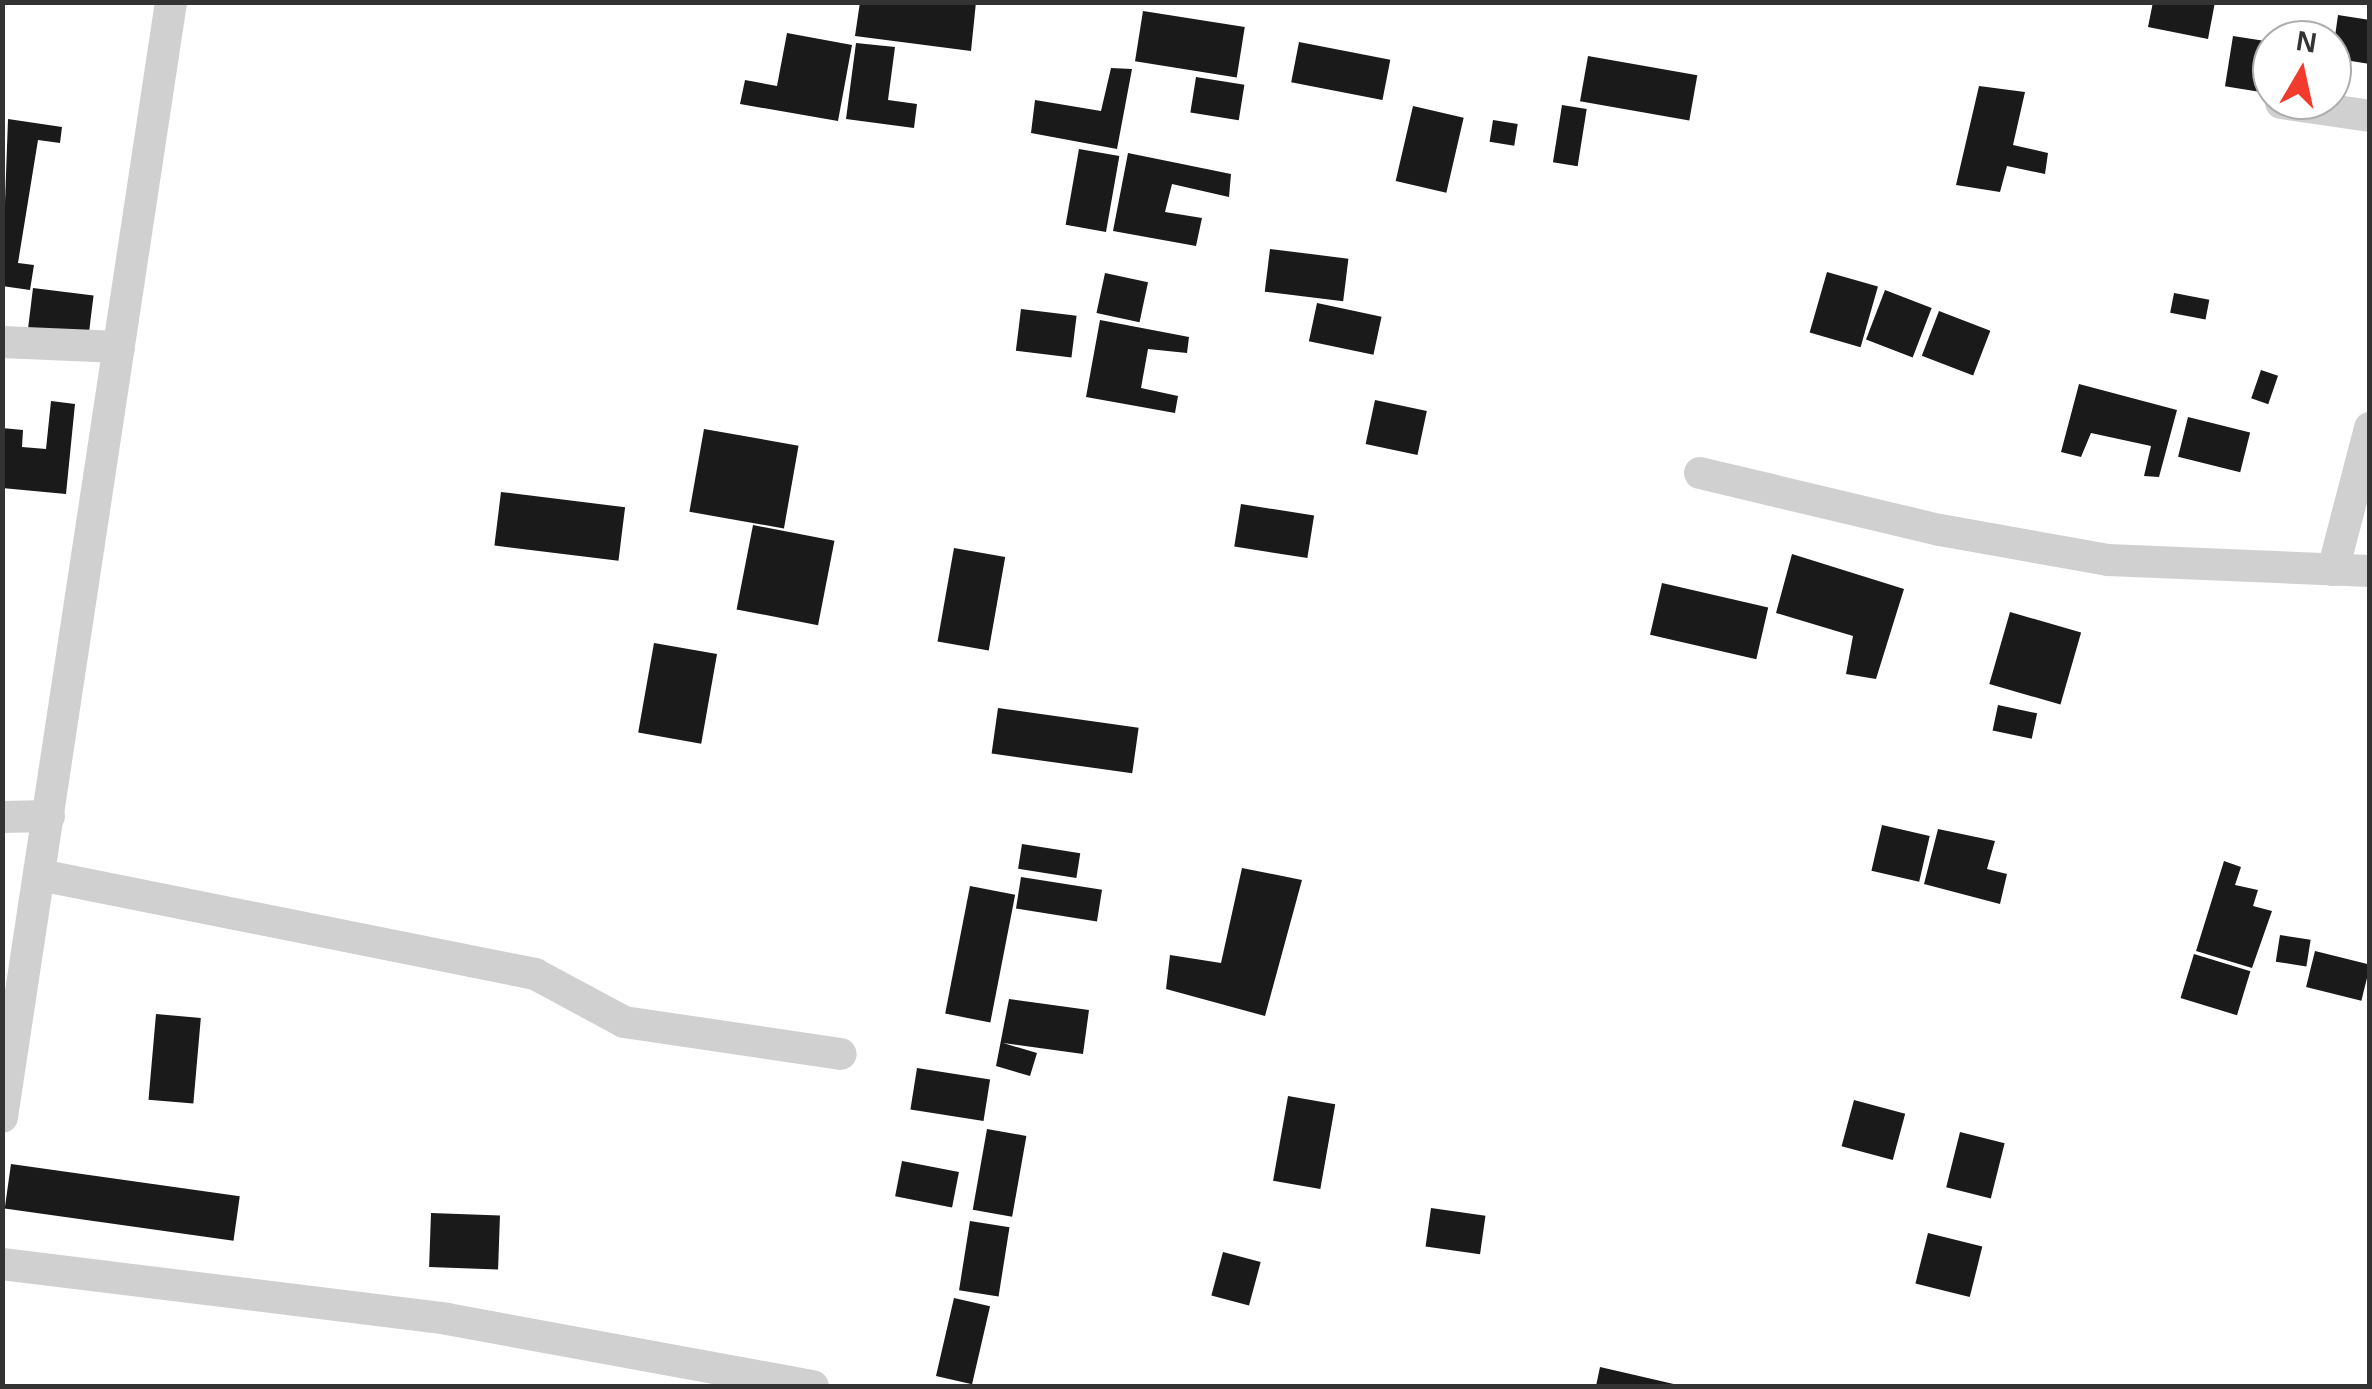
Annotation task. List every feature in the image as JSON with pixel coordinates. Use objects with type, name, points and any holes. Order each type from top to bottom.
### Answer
[{"type":"street","points":[[2,1117],[171,2]]},
{"type":"street","points":[[2,342],[119,347]]},
{"type":"street","points":[[2333,570],[2370,428]]},
{"type":"street","points":[[1700,472],[1940,530],[2108,560],[2370,571]]},
{"type":"street","points":[[2,817],[49,816]]},
{"type":"street","points":[[40,876],[535,974],[624,1022],[841,1054]]},
{"type":"street","points":[[2,1264],[447,1318],[768,1383],[814,1386]]},
{"type":"building","points":[[860,2],[976,2],[971,51],[855,36]]},
{"type":"building","points":[[2153,2],[2215,2],[2208,39],[2148,27]]},
{"type":"building","points":[[1143,11],[1245,27],[1237,77],[1135,61]]},
{"type":"building","points":[[2338,15],[2370,20],[2370,64],[2352,61],[2352,20],[2337,20]]},
{"type":"building","points":[[787,33],[852,45],[838,121],[740,104],[745,80],[777,86]]},
{"type":"building","points":[[2233,36],[2252,39],[2252,91],[2225,86]]},
{"type":"building","points":[[1299,42],[1390,60],[1382,100],[1291,82]]},
{"type":"building","points":[[856,43],[895,47],[888,100],[917,104],[914,128],[846,119]]},
{"type":"building","points":[[1588,56],[1697,75],[1689,121],[1580,101]]},
{"type":"building","points":[[1111,68],[1132,69],[1117,149],[1031,133],[1035,100],[1101,111]]},
{"type":"building","points":[[1196,77],[1244,85],[1239,120],[1190,113]]},
{"type":"building","points":[[1979,86],[2025,92],[2013,145],[2048,153],[2045,174],[2007,166],[2000,192],[1956,185]]},
{"type":"building","points":[[1562,105],[1587,109],[1578,166],[1553,162]]},
{"type":"building","points":[[1413,106],[1464,118],[1446,193],[1396,181]]},
{"type":"building","points":[[8,119],[62,127],[60,143],[38,140],[18,263],[34,265],[30,290],[2,286]]},
{"type":"building","points":[[1493,120],[1518,124],[1514,146],[1490,142]]},
{"type":"building","points":[[1079,149],[1119,156],[1106,232],[1066,225]]},
{"type":"building","points":[[1128,153],[1231,174],[1229,197],[1172,184],[1165,212],[1202,218],[1196,246],[1113,231]]},
{"type":"building","points":[[1270,249],[1348,259],[1343,301],[1265,292]]},
{"type":"building","points":[[1827,272],[1878,287],[1861,347],[1810,333]]},
{"type":"building","points":[[1105,273],[1148,282],[1140,322],[1096,313]]},
{"type":"building","points":[[33,288],[94,295],[87,345],[27,338]]},
{"type":"building","points":[[1885,290],[1932,308],[1913,357],[1866,339]]},
{"type":"building","points":[[2174,293],[2209,300],[2206,320],[2170,313]]},
{"type":"building","points":[[1317,303],[1382,317],[1373,355],[1309,341]]},
{"type":"building","points":[[1021,309],[1077,316],[1071,358],[1016,351]]},
{"type":"building","points":[[1939,311],[1990,331],[1973,376],[1922,356]]},
{"type":"building","points":[[1100,320],[1189,337],[1187,353],[1148,349],[1141,388],[1178,396],[1175,413],[1086,397]]},
{"type":"building","points":[[2261,370],[2278,376],[2268,404],[2251,398]]},
{"type":"building","points":[[2079,384],[2177,410],[2159,477],[2144,476],[2151,446],[2091,433],[2081,457],[2061,452]]},
{"type":"building","points":[[1375,400],[1427,411],[1417,455],[1366,444]]},
{"type":"building","points":[[51,401],[75,404],[66,494],[2,488],[2,428],[23,430],[22,447],[46,449]]},
{"type":"building","points":[[2188,417],[2250,432],[2240,472],[2178,457]]},
{"type":"building","points":[[704,429],[799,446],[784,528],[689,512]]},
{"type":"building","points":[[501,492],[625,507],[618,561],[494,546]]},
{"type":"building","points":[[1241,504],[1314,516],[1307,558],[1234,546]]},
{"type":"building","points":[[753,525],[834,541],[818,625],[737,609]]},
{"type":"building","points":[[954,548],[1005,557],[989,651],[938,642]]},
{"type":"building","points":[[1792,554],[1904,589],[1876,679],[1846,674],[1853,636],[1776,613]]},
{"type":"building","points":[[1662,583],[1768,608],[1756,659],[1650,635]]},
{"type":"building","points":[[2010,612],[2081,632],[2060,704],[1989,684]]},
{"type":"building","points":[[654,643],[717,654],[701,744],[638,733]]},
{"type":"building","points":[[1998,705],[2037,713],[2032,739],[1993,730]]},
{"type":"building","points":[[998,708],[1139,728],[1132,773],[992,754]]},
{"type":"building","points":[[1882,825],[1930,836],[1919,882],[1871,871]]},
{"type":"building","points":[[1938,829],[1995,841],[1987,869],[2007,874],[2000,904],[1924,884]]},
{"type":"building","points":[[1022,844],[1080,853],[1076,878],[1018,869]]},
{"type":"building","points":[[2224,861],[2241,867],[2235,885],[2258,890],[2253,906],[2272,911],[2252,968],[2196,951]]},
{"type":"building","points":[[1242,868],[1302,880],[1265,1016],[1166,989],[1170,955],[1221,963]]},
{"type":"building","points":[[1021,877],[1102,890],[1097,921],[1016,909]]},
{"type":"building","points":[[970,886],[1015,895],[990,1022],[945,1014]]},
{"type":"building","points":[[2280,935],[2311,940],[2306,967],[2276,962]]},
{"type":"building","points":[[2315,951],[2370,965],[2361,1001],[2306,987]]},
{"type":"building","points":[[2194,954],[2250,971],[2237,1015],[2181,998]]},
{"type":"building","points":[[1009,999],[1089,1010],[1083,1054],[1003,1043],[1037,1053],[1030,1076],[996,1066]]},
{"type":"building","points":[[156,1014],[201,1018],[193,1104],[149,1100]]},
{"type":"building","points":[[917,1068],[990,1080],[984,1121],[910,1109]]},
{"type":"building","points":[[1288,1096],[1335,1104],[1320,1189],[1273,1181]]},
{"type":"building","points":[[1854,1100],[1905,1114],[1893,1160],[1842,1146]]},
{"type":"building","points":[[987,1129],[1026,1136],[1012,1217],[973,1210]]},
{"type":"building","points":[[1960,1132],[2005,1143],[1991,1198],[1946,1187]]},
{"type":"building","points":[[902,1161],[959,1172],[952,1207],[895,1196]]},
{"type":"building","points":[[11,1164],[240,1196],[233,1241],[5,1209]]},
{"type":"building","points":[[1431,1208],[1485,1216],[1480,1254],[1426,1247]]},
{"type":"building","points":[[431,1213],[500,1215],[498,1269],[429,1267]]},
{"type":"building","points":[[970,1221],[1010,1227],[999,1296],[959,1290]]},
{"type":"building","points":[[1928,1233],[1982,1247],[1970,1297],[1915,1283]]},
{"type":"building","points":[[1223,1252],[1261,1262],[1249,1306],[1211,1295]]},
{"type":"building","points":[[954,1298],[990,1306],[972,1384],[936,1376]]},
{"type":"building","points":[[1600,1367],[1678,1385],[1678,1386],[1596,1386]]}]
